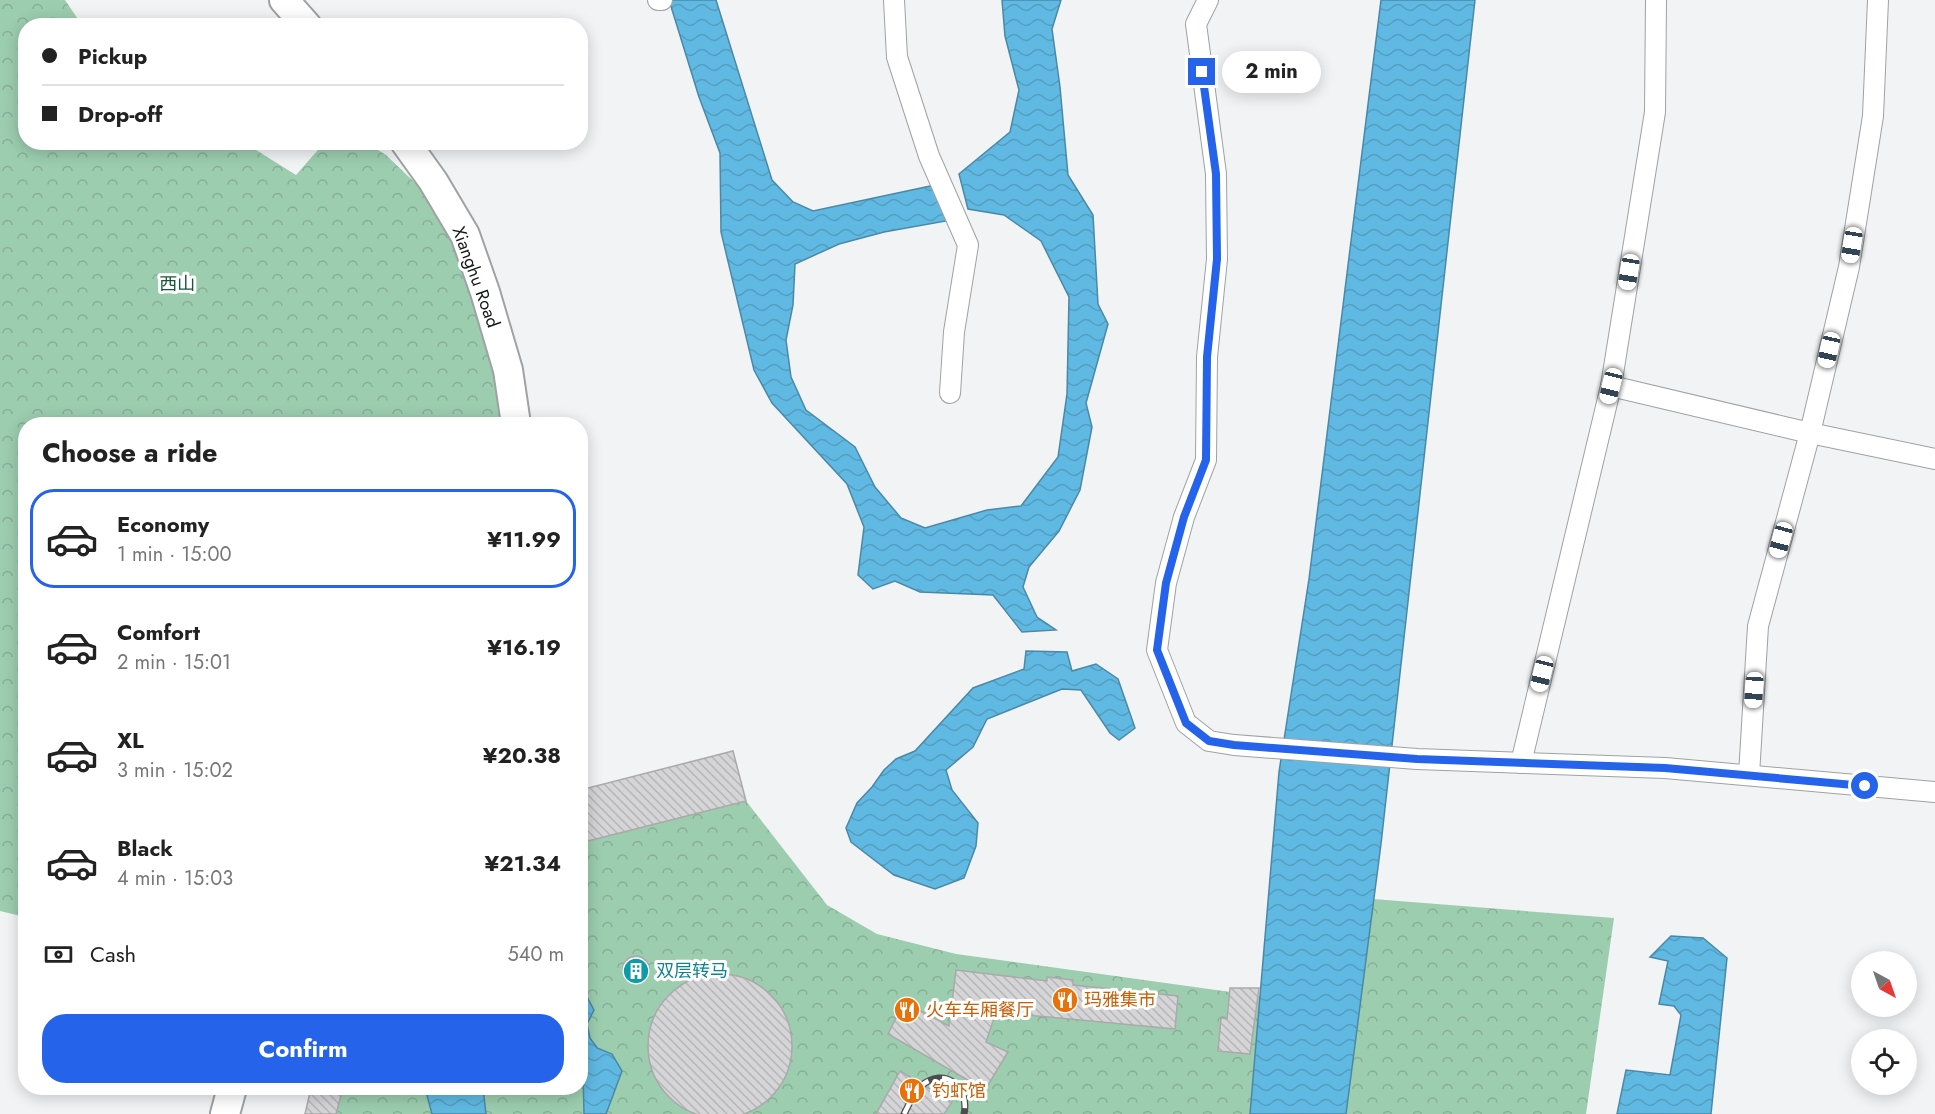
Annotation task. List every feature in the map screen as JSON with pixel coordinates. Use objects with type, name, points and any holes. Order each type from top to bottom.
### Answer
[{"type":"main road","points":[[284,0],[299,18]]},
{"type":"main road","name":"Xianghu Road","points":[[411,150],[433,181],[465,235],[508,370],[515,417]]},
{"type":"main road","points":[[225,1114],[230,1095]]},
{"type":"street","points":[[894,0],[897,57],[929,156],[968,245],[954,332],[950,393]]},
{"type":"street","points":[[1208,0],[1196,24],[1216,174],[1217,259],[1207,357],[1206,460],[1184,517],[1166,583],[1157,650],[1186,723],[1209,741],[1282,748],[1407,759],[1665,768],[1935,792]]},
{"type":"street","points":[[1521,763],[1611,386],[1655,112],[1656,0]]},
{"type":"street","points":[[1749,775],[1758,626],[1810,433],[1849,267],[1873,116],[1878,0]]},
{"type":"street","points":[[1611,386],[1810,433],[1935,459]]},
{"type":"green space","name":"西山","points":[[0,0],[65,0],[77,18],[18,18],[18,150],[256,150],[296,175],[318,150],[378,150],[432,199],[464,267],[494,358],[506,417],[18,417],[18,915],[0,911]]},
{"type":"green space","points":[[733,751],[746,801],[827,905],[877,934],[956,954],[1309,1003],[1322,895],[1614,918],[1586,1114],[305,1114],[309,1095],[588,1095],[588,788]]},
{"type":"water","points":[[669,0],[716,0],[772,180],[793,202],[813,211],[940,184],[946,221],[884,232],[839,244],[795,264],[793,305],[786,340],[791,377],[806,410],[855,447],[875,487],[901,518],[925,528],[987,510],[1021,506],[1058,457],[1067,394],[1069,297],[1041,241],[1004,215],[968,209],[959,174],[1010,132],[1019,90],[1005,36],[1002,0],[1061,0],[1052,29],[1068,175],[1093,215],[1098,304],[1108,324],[1086,403],[1092,427],[1080,490],[1059,531],[1029,567],[1023,587],[1037,617],[1056,630],[1022,632],[993,595],[920,592],[895,581],[873,589],[858,575],[864,527],[847,484],[772,403],[754,370],[721,232],[720,153],[699,97]]},
{"type":"water","points":[[1381,0],[1475,0],[1381,844],[1346,1114],[1250,1114],[1279,772],[1309,579]]},
{"type":"water","points":[[1026,651],[1067,652],[1072,671],[1096,664],[1118,679],[1135,728],[1119,740],[1110,733],[1081,690],[1062,689],[987,719],[973,747],[946,770],[952,790],[978,823],[976,846],[964,878],[935,889],[894,875],[851,842],[846,828],[857,803],[884,770],[896,759],[915,751],[973,688],[1024,669]]},
{"type":"water","points":[[1671,936],[1703,938],[1727,958],[1711,1114],[1617,1114],[1626,1070],[1670,1075],[1681,1015],[1674,1006],[1659,1004],[1668,961],[1650,957]]},
{"type":"water","points":[[588,999],[594,1010],[588,1022]]},
{"type":"water","points":[[588,1029],[590,1038],[597,1048],[612,1054],[622,1071],[606,1114],[584,1114],[584,1095],[588,1095]]},
{"type":"water","points":[[427,1095],[484,1095],[486,1114],[432,1114]]},
{"type":"building","points":[[733,751],[746,801],[588,841],[588,788]]},
{"type":"building","name":"双层转马","points":[[636,956],[645,960],[649,969],[645,978],[636,982],[627,978],[623,969],[627,960]]},
{"type":"building","name":"玛雅集市","points":[[956,970],[1047,981],[1047,977],[1073,980],[1073,985],[1178,996],[1175,1029],[996,1012],[986,1042],[1008,1052],[985,1090],[888,1034],[904,1002],[949,1026]]},
{"type":"building","points":[[706,975],[734,975],[760,986],[780,1006],[791,1032],[791,1060],[780,1086],[760,1106],[741,1115],[699,1115],[680,1106],[660,1086],[649,1060],[649,1032],[660,1006],[680,986]]},
{"type":"building","points":[[1230,988],[1259,988],[1250,1054],[1218,1051],[1221,1018],[1227,1019]]},
{"type":"building","name":"钓虾馆","points":[[900,1071],[952,1102],[944,1114],[876,1114]]},
{"type":"building","points":[[309,1095],[341,1095],[336,1114],[305,1114]]},
{"type":"railway","points":[[904,1114],[918,1089],[930,1080],[938,1078],[953,1082],[959,1088],[965,1104],[964,1114]]},
{"type":"place","name":"双层转马","points":[[636,971]]},
{"type":"place","name":"玛雅集市","points":[[1065,1000]]},
{"type":"place","name":"火车车厢餐厅","points":[[907,1010]]},
{"type":"place","name":"钓虾馆","points":[[912,1091]]},
{"type":"route","points":[[1202,72],[1216,174],[1217,259],[1207,357],[1206,460],[1184,517],[1166,583],[1157,650],[1186,723],[1209,741],[1234,745],[1417,759],[1665,768],[1865,786]]}]
